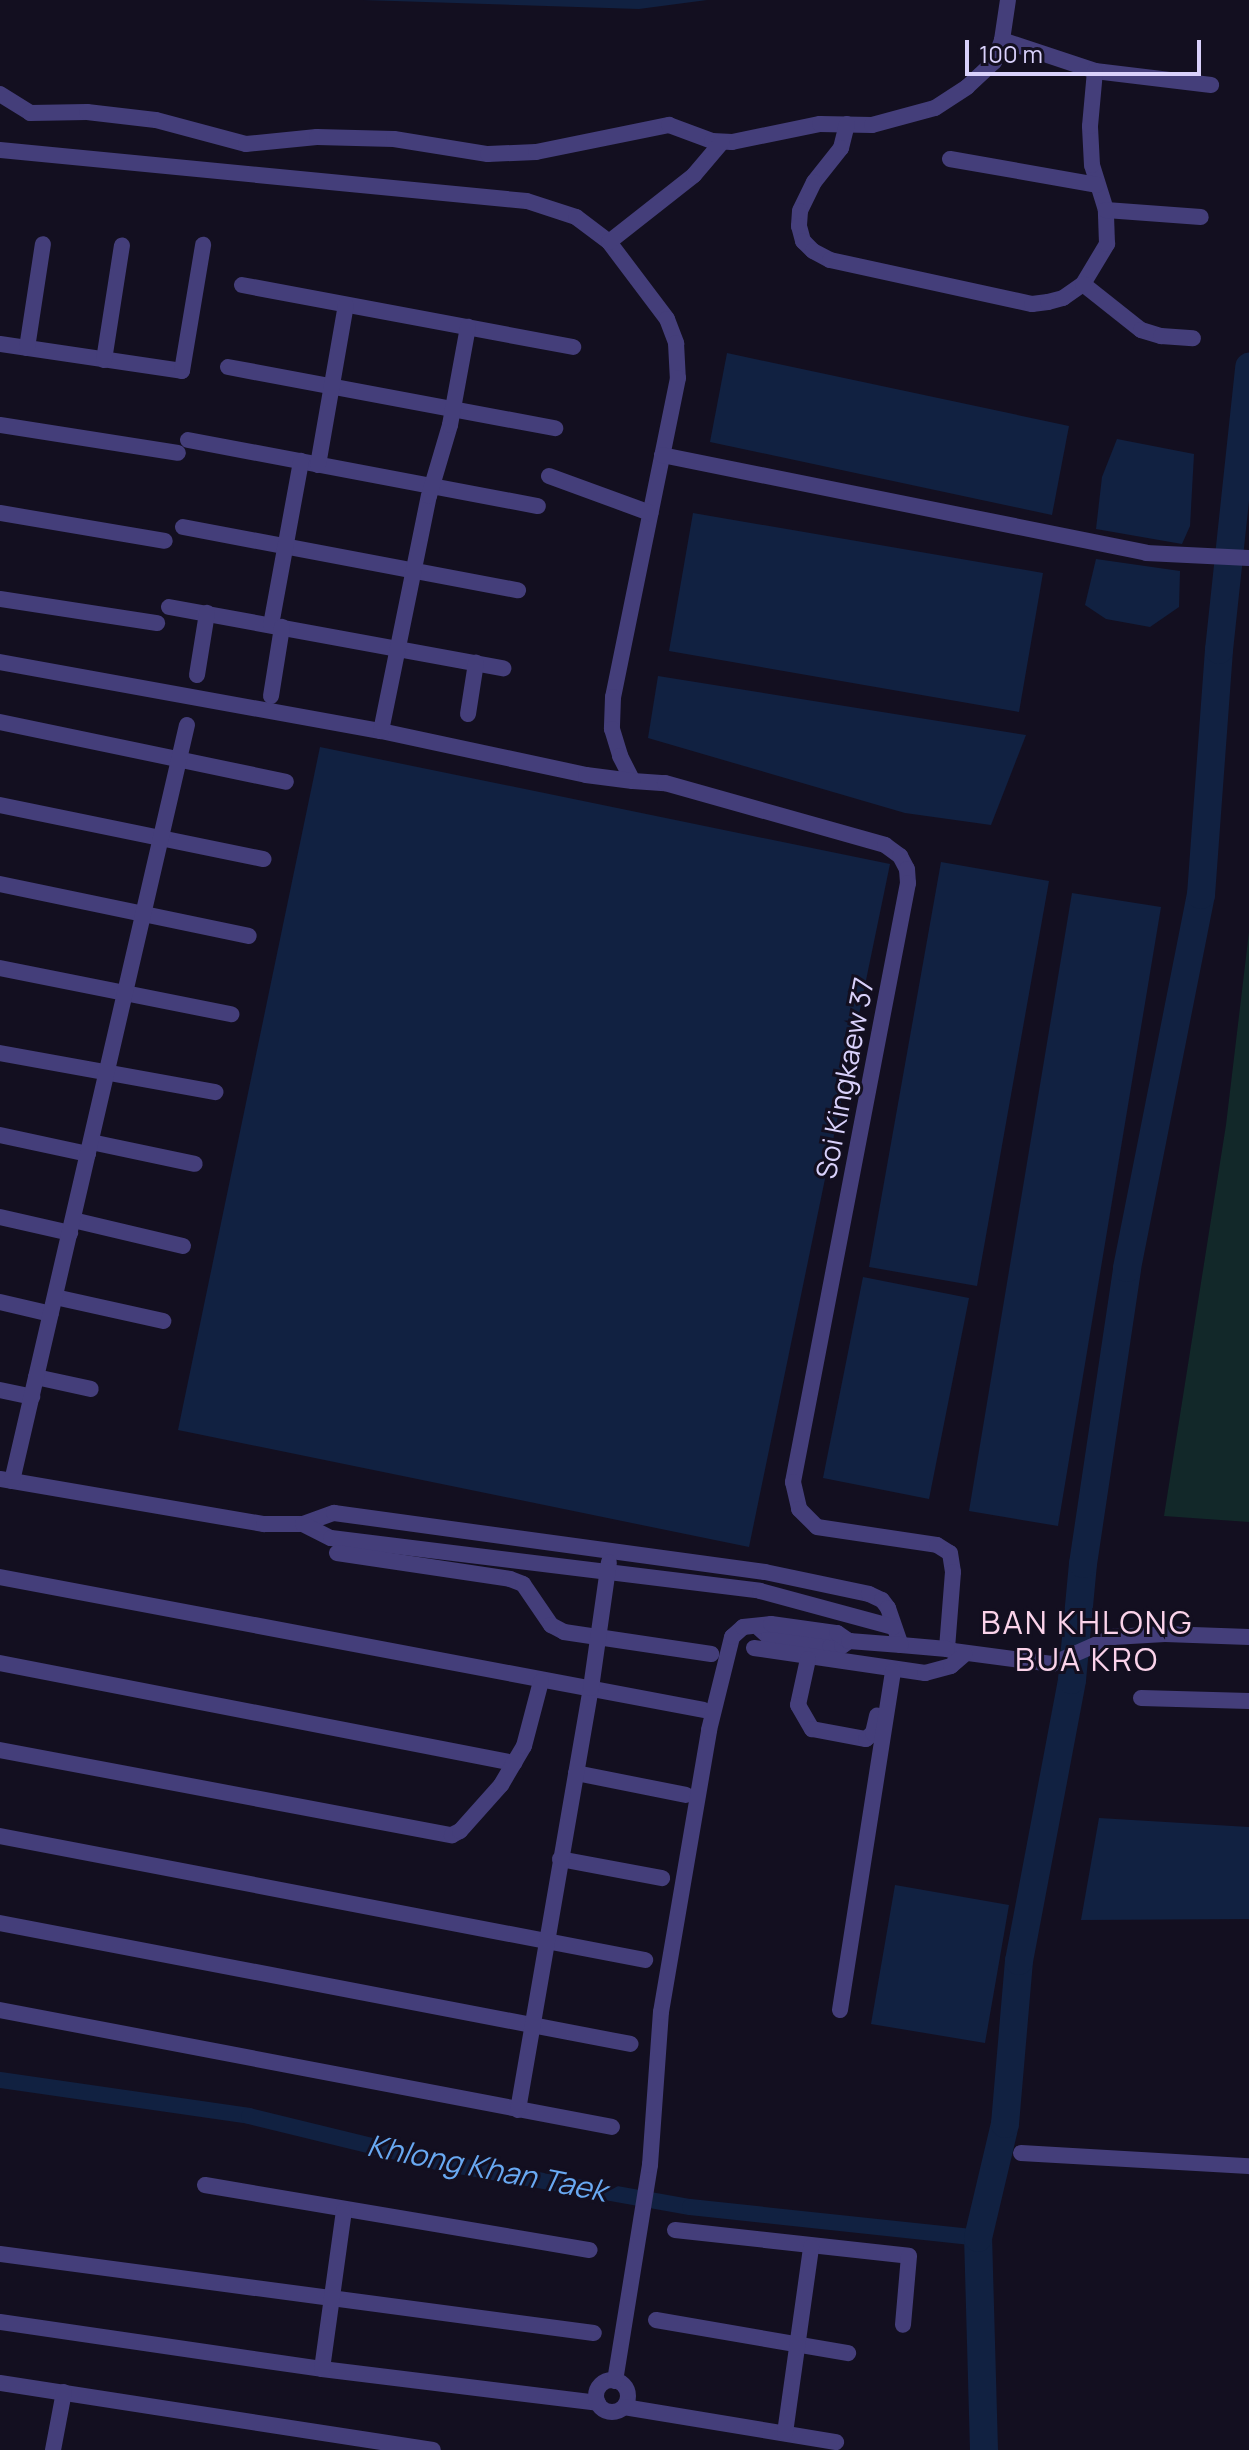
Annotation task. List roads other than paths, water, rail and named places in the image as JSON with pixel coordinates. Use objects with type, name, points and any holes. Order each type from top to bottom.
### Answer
[{"type":"street","points":[[0,94],[30,113],[87,112],[156,120],[246,144],[317,137],[394,139],[488,154],[520,152],[669,125],[722,142],[820,124],[872,125],[935,108],[967,87],[994,62],[1002,40],[1008,0]]},
{"type":"street","points":[[1002,40],[1095,71],[1211,85]]},
{"type":"street","points":[[847,124],[841,148],[814,182],[800,211],[799,226],[803,241],[813,251],[830,260],[1032,304],[1063,298],[1083,284],[1106,248],[1106,210],[1092,165],[1090,126],[1095,71]]},
{"type":"street","points":[[609,242],[694,175],[722,142]]},
{"type":"street","points":[[0,150],[527,201],[576,217],[609,242],[658,306],[676,343],[678,378],[613,697],[615,744],[633,781]]},
{"type":"street","points":[[950,159],[1097,185]]},
{"type":"street","points":[[1106,210],[1201,217]]},
{"type":"street","points":[[27,348],[43,244]]},
{"type":"street","points":[[104,360],[122,245]]},
{"type":"street","points":[[0,344],[182,371],[186,367],[203,245]]},
{"type":"street","points":[[1083,284],[1141,330],[1161,336],[1193,338]]},
{"type":"street","points":[[242,285],[573,347]]},
{"type":"street","points":[[318,465],[346,305]]},
{"type":"street","points":[[381,731],[432,486],[453,409],[468,327]]},
{"type":"street","points":[[228,367],[555,428]]},
{"type":"street","points":[[0,425],[301,461],[538,506]]},
{"type":"street","points":[[662,455],[1146,553],[1240,558]]},
{"type":"street","points":[[271,696],[287,546],[301,461]]},
{"type":"street","points":[[549,476],[574,482],[650,513]]},
{"type":"street","points":[[0,513],[165,541]]},
{"type":"street","points":[[183,527],[518,590]]},
{"type":"street","points":[[0,599],[157,623]]},
{"type":"street","points":[[169,607],[503,668]]},
{"type":"street","points":[[197,675],[207,613]]},
{"type":"street","points":[[0,662],[381,731],[586,775],[633,781]]},
{"type":"street","points":[[468,714],[476,663]]},
{"type":"street","points":[[0,722],[286,782]]},
{"type":"street","points":[[187,725],[32,1397],[6,1480],[264,1524],[303,1524],[334,1513],[765,1572],[882,1600],[901,1645]]},
{"type":"street","name":"Soi Kingkaew 37","points":[[633,781],[665,783],[885,845],[900,856],[907,869],[908,883],[793,1482],[799,1509],[817,1527],[937,1545],[950,1553],[953,1572],[947,1649]]},
{"type":"street","points":[[0,805],[264,859]]},
{"type":"street","points":[[0,884],[249,936]]},
{"type":"street","points":[[0,968],[231,1014]]},
{"type":"street","points":[[0,1053],[215,1092]]},
{"type":"street","points":[[0,1135],[195,1164]]},
{"type":"street","points":[[0,1217],[183,1246]]},
{"type":"street","points":[[0,1302],[163,1321]]},
{"type":"street","points":[[36,1377],[91,1389]]},
{"type":"street","points":[[0,1390],[32,1397]]},
{"type":"street","points":[[303,1524],[331,1538],[760,1591],[893,1627]]},
{"type":"street","points":[[463,1554],[466,1531]]},
{"type":"street","points":[[518,2110],[591,1688],[596,1637],[611,1552]]},
{"type":"street","points":[[337,1553],[510,1579],[523,1584],[551,1625],[564,1632],[711,1654]]},
{"type":"street","points":[[760,1591],[765,1572]]},
{"type":"street","points":[[0,1577],[704,1710]]},
{"type":"street","points":[[791,1598],[795,1578]]},
{"type":"street","points":[[615,2381],[650,2165],[661,2012],[709,1730],[732,1637],[743,1627],[759,1628],[771,1624],[824,1631],[849,1641],[947,1649],[965,1654],[1052,1664],[1101,1640],[1165,1634],[1249,1637]]},
{"type":"street","points":[[759,1628],[769,1637],[889,1670],[939,1672],[965,1654]]},
{"type":"street","points":[[754,1648],[808,1659],[828,1654],[849,1641]]},
{"type":"street","points":[[808,1659],[797,1696],[804,1722],[812,1729],[866,1739],[873,1733],[889,1670]]},
{"type":"street","points":[[0,1663],[514,1763]]},
{"type":"street","points":[[840,2010],[889,1670]]},
{"type":"street","points":[[0,1750],[439,1835],[460,1831],[501,1785],[524,1746],[541,1681]]},
{"type":"street","points":[[1141,1698],[1249,1701]]},
{"type":"street","points":[[576,1773],[686,1795]]},
{"type":"street","points":[[0,1836],[645,1960]]},
{"type":"street","points":[[560,1859],[662,1878]]},
{"type":"street","points":[[0,1923],[631,2044]]},
{"type":"street","points":[[0,2010],[612,2127]]},
{"type":"street","points":[[1021,2153],[1249,2166]]},
{"type":"street","points":[[205,2185],[344,2211],[590,2250]]},
{"type":"street","points":[[322,2369],[344,2211]]},
{"type":"street","points":[[675,2230],[909,2256],[903,2325]]},
{"type":"street","points":[[785,2433],[811,2247]]},
{"type":"street","points":[[0,2254],[594,2333]]},
{"type":"street","points":[[656,2320],[848,2353]]},
{"type":"street","points":[[0,2322],[322,2369],[598,2403],[609,2412],[624,2407],[836,2442]]},
{"type":"street","points":[[598,2403],[597,2393],[601,2385],[615,2381]]},
{"type":"street","points":[[615,2381],[627,2391],[624,2407]]},
{"type":"street","points":[[0,2383],[433,2450]]},
{"type":"street","points":[[53,2450],[64,2392]]},
{"type":"water","points":[[363,0],[707,0],[639,9]]},
{"type":"water","points":[[727,353],[1069,426],[1052,515],[710,442]]},
{"type":"water","points":[[1117,439],[1194,454],[1190,526],[1182,544],[1096,529],[1102,477]]},
{"type":"water","points":[[693,513],[1043,573],[1019,712],[669,651]]},
{"type":"water","points":[[1096,559],[1180,571],[1179,607],[1150,627],[1106,619],[1085,605]]},
{"type":"water","points":[[658,676],[1026,735],[991,825],[905,813],[648,738]]},
{"type":"water","points":[[320,747],[890,864],[749,1547],[178,1430]]},
{"type":"water","points":[[941,862],[1049,881],[977,1286],[869,1267]]},
{"type":"water","points":[[1072,893],[1161,907],[1058,1526],[969,1511]]},
{"type":"water","points":[[863,1277],[969,1298],[929,1499],[823,1478]]},
{"type":"water","points":[[1099,1818],[1249,1827],[1249,1919],[1081,1920]]},
{"type":"water","points":[[895,1885],[1009,1905],[985,2043],[871,2024]]},
{"type":"waterway","points":[[984,2450],[978,2238],[1005,2124],[1019,1961],[1072,1680],[1083,1564],[1127,1268],[1201,895],[1219,650],[1249,367]]},
{"type":"waterway","name":"Khlong Khan Taek","points":[[0,2080],[249,2116],[437,2162],[690,2207],[978,2238]]},
{"type":"district","name":"BAN KHLONG BUA KRO","points":[[1087,1642]]}]
